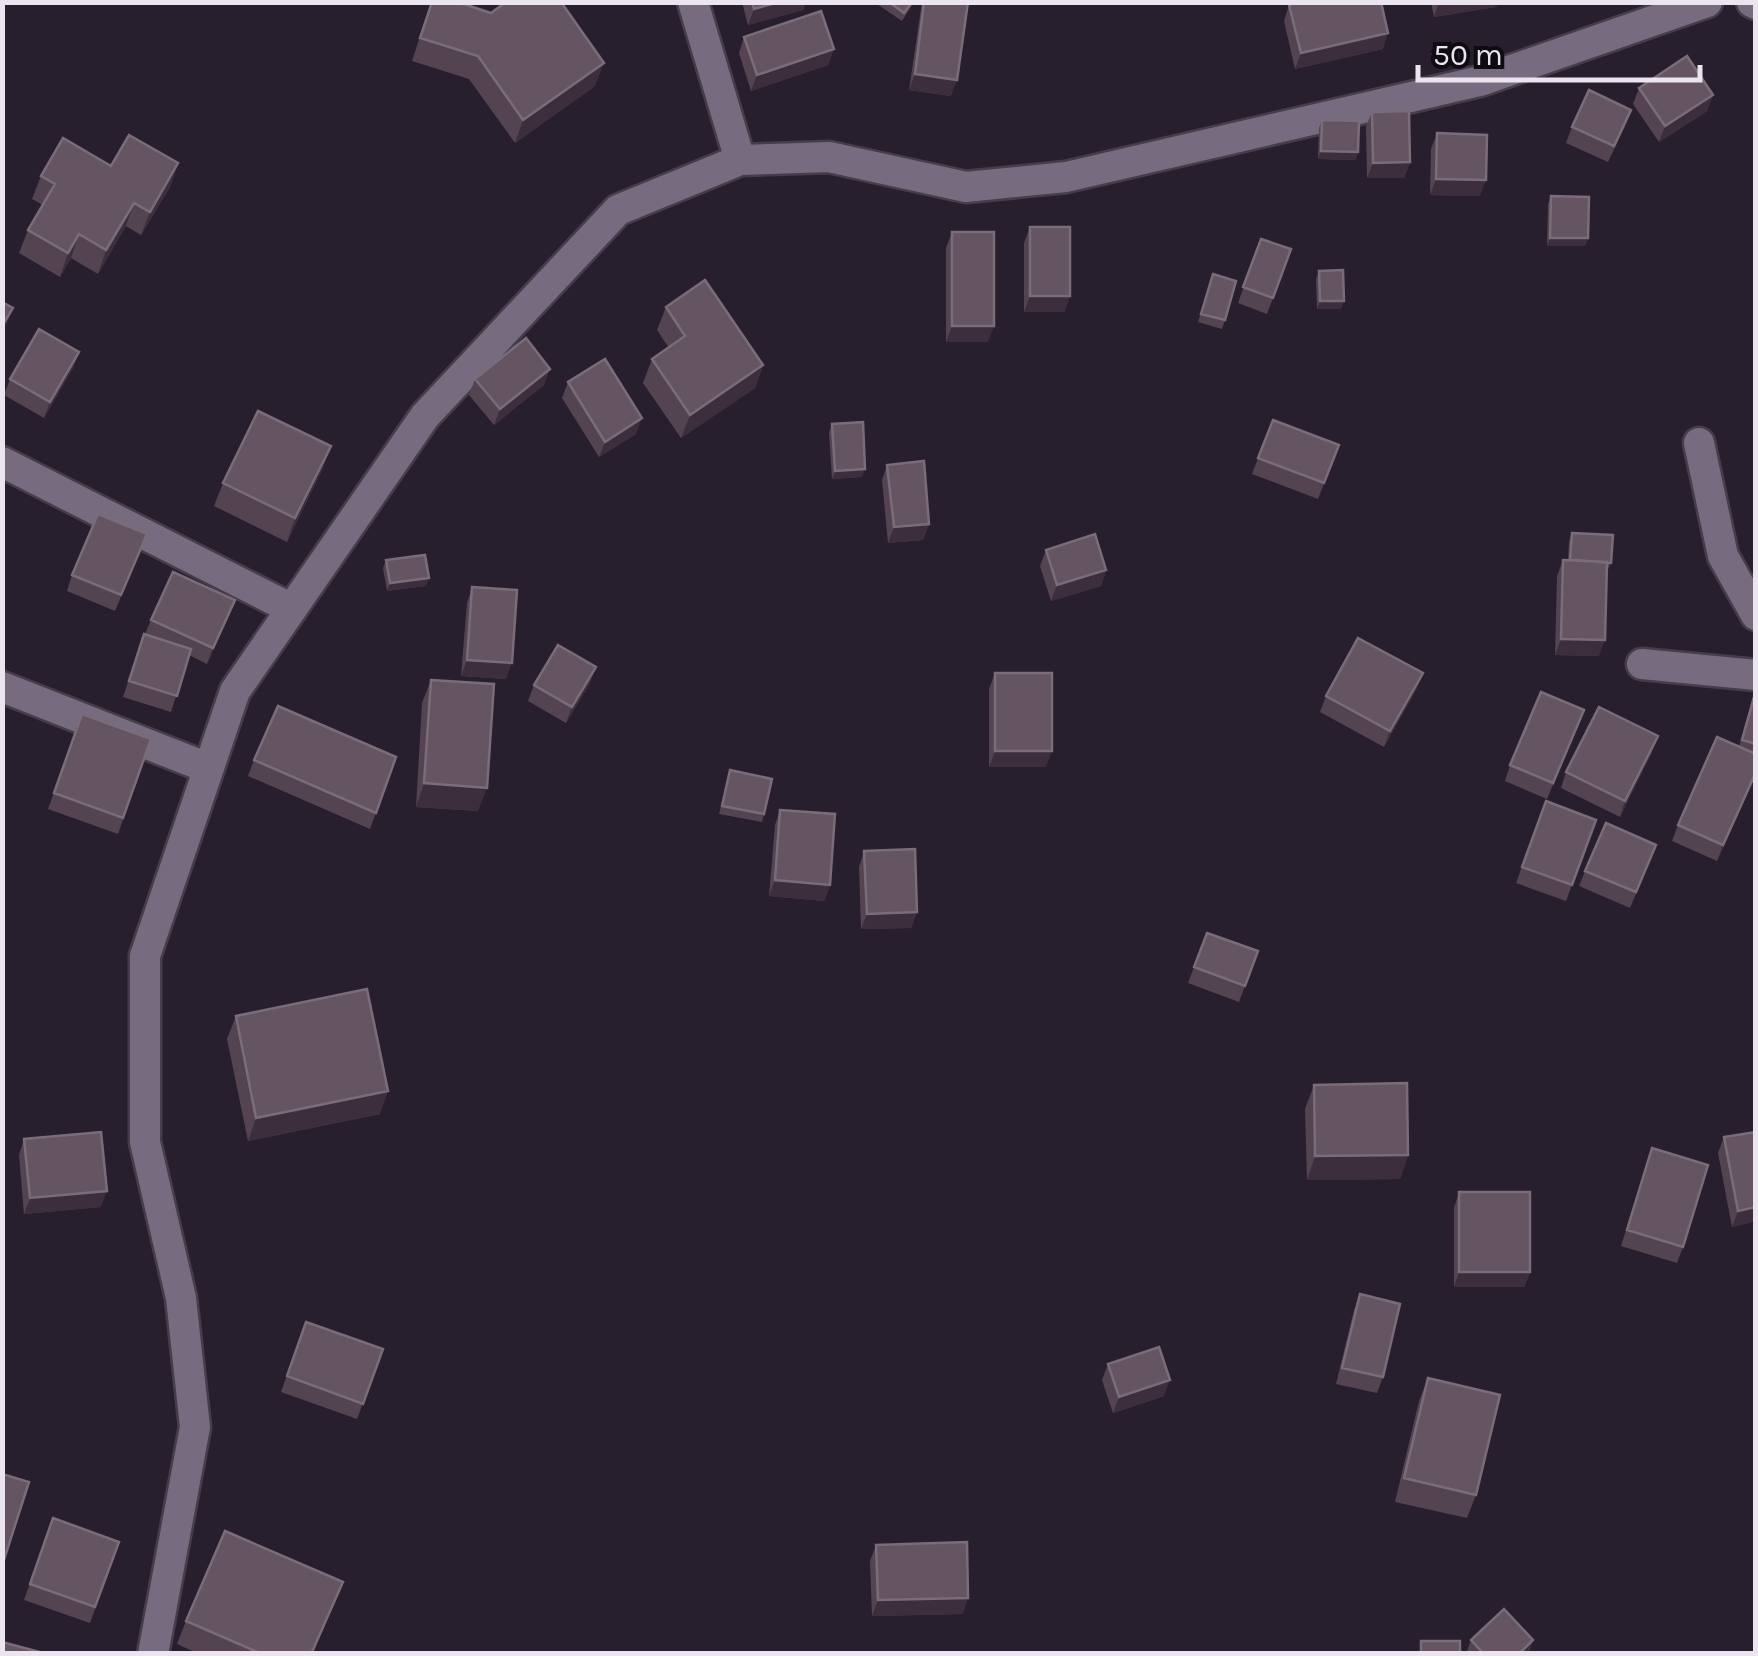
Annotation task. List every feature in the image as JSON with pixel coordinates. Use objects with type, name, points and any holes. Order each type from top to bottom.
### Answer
[{"type":"street","points":[[692,2],[740,160]]},
{"type":"street","points":[[153,1654],[195,1427],[181,1298],[145,1142],[145,956],[234,691],[425,416],[618,210],[740,160],[829,157],[966,187],[1066,177],[1480,81],[1708,2]]},
{"type":"street","points":[[1699,442],[1723,556],[1756,615]]},
{"type":"street","points":[[2,462],[292,609]]},
{"type":"street","points":[[1642,664],[1756,675]]},
{"type":"street","points":[[2,687],[208,768]]},
{"type":"building","points":[[432,2],[458,2],[491,13],[506,2],[561,2],[604,63],[523,120],[478,56],[420,38]]},
{"type":"building","points":[[752,2],[779,2],[754,9]]},
{"type":"building","points":[[889,2],[912,2],[904,13]]},
{"type":"building","points":[[924,2],[968,2],[957,80],[915,74]]},
{"type":"building","points":[[1381,2],[1388,33],[1301,53],[1289,5]]},
{"type":"building","points":[[821,11],[834,49],[757,75],[744,37]]},
{"type":"building","points":[[1687,56],[1713,95],[1665,126],[1639,88]]},
{"type":"building","points":[[1589,90],[1631,110],[1614,146],[1572,127]]},
{"type":"building","points":[[1409,111],[1410,162],[1373,163],[1372,112]]},
{"type":"building","points":[[1322,120],[1359,121],[1358,152],[1321,151]]},
{"type":"building","points":[[1437,133],[1487,135],[1486,180],[1436,179]]},
{"type":"building","points":[[129,135],[178,163],[150,212],[134,203],[106,250],[79,234],[68,253],[28,230],[55,184],[41,176],[63,138],[111,166]]},
{"type":"building","points":[[1551,196],[1589,197],[1588,238],[1550,238]]},
{"type":"building","points":[[1030,227],[1070,227],[1070,296],[1030,296]]},
{"type":"building","points":[[952,232],[994,232],[994,326],[952,326]]},
{"type":"building","points":[[1261,239],[1291,249],[1273,298],[1243,287]]},
{"type":"building","points":[[1343,270],[1344,301],[1320,301],[1319,271]]},
{"type":"building","points":[[1213,274],[1236,281],[1225,320],[1201,314]]},
{"type":"building","points":[[705,280],[763,365],[690,415],[652,359],[685,336],[666,307]]},
{"type":"building","points":[[2,302],[13,308],[2,326]]},
{"type":"building","points":[[39,329],[79,352],[50,402],[10,379]]},
{"type":"building","points":[[526,338],[550,369],[500,409],[475,379]]},
{"type":"building","points":[[605,359],[642,418],[605,442],[568,382]]},
{"type":"building","points":[[258,411],[331,446],[295,518],[223,483]]},
{"type":"building","points":[[1273,420],[1339,445],[1324,483],[1258,458]]},
{"type":"building","points":[[863,422],[865,469],[835,471],[832,424]]},
{"type":"building","points":[[924,461],[929,524],[894,527],[887,465]]},
{"type":"building","points":[[98,514],[147,534],[121,595],[72,575]]},
{"type":"building","points":[[1572,533],[1613,535],[1611,563],[1570,560]]},
{"type":"building","points":[[1095,534],[1106,570],[1057,585],[1046,550]]},
{"type":"building","points":[[425,555],[429,578],[390,583],[386,560]]},
{"type":"building","points":[[1563,560],[1607,562],[1605,640],[1561,639]]},
{"type":"building","points":[[173,572],[235,600],[213,648],[151,620]]},
{"type":"building","points":[[472,587],[517,590],[512,663],[467,660]]},
{"type":"building","points":[[144,634],[191,649],[177,696],[129,681]]},
{"type":"building","points":[[1358,638],[1423,673],[1390,731],[1326,696]]},
{"type":"building","points":[[558,645],[596,667],[572,707],[534,685]]},
{"type":"building","points":[[995,673],[1052,673],[1052,751],[995,751]]},
{"type":"building","points":[[431,680],[494,684],[487,788],[424,783]]},
{"type":"building","points":[[1756,690],[1756,744],[1742,740]]},
{"type":"building","points":[[1541,692],[1584,710],[1553,783],[1510,765]]},
{"type":"building","points":[[278,706],[396,757],[376,813],[254,760]]},
{"type":"building","points":[[1599,707],[1658,736],[1625,801],[1566,772]]},
{"type":"building","points":[[82,714],[151,739],[123,818],[54,793]]},
{"type":"building","points":[[1717,737],[1756,754],[1756,772],[1723,845],[1678,825]]},
{"type":"building","points":[[730,770],[772,779],[764,814],[722,806]]},
{"type":"building","points":[[1546,801],[1596,820],[1572,885],[1522,867]]},
{"type":"building","points":[[780,810],[835,814],[830,885],[775,880]]},
{"type":"building","points":[[1606,823],[1656,845],[1636,892],[1585,871]]},
{"type":"building","points":[[915,849],[917,912],[867,914],[864,851]]},
{"type":"building","points":[[1207,933],[1258,951],[1245,986],[1194,967]]},
{"type":"building","points":[[367,989],[388,1091],[256,1118],[236,1016]]},
{"type":"building","points":[[1407,1083],[1408,1155],[1315,1156],[1314,1085]]},
{"type":"building","points":[[101,1132],[107,1191],[30,1198],[24,1139]]},
{"type":"building","points":[[1756,1132],[1756,1207],[1738,1211],[1724,1137]]},
{"type":"building","points":[[1652,1148],[1708,1165],[1683,1247],[1627,1230]]},
{"type":"building","points":[[1459,1192],[1530,1192],[1530,1272],[1459,1272]]},
{"type":"building","points":[[1360,1294],[1400,1304],[1383,1377],[1342,1368]]},
{"type":"building","points":[[306,1322],[383,1349],[363,1404],[287,1376]]},
{"type":"building","points":[[1159,1347],[1170,1380],[1119,1397],[1108,1364]]},
{"type":"building","points":[[1428,1378],[1500,1395],[1476,1495],[1404,1478]]},
{"type":"building","points":[[2,1474],[29,1482],[2,1566]]},
{"type":"building","points":[[53,1518],[119,1542],[95,1607],[30,1584]]},
{"type":"building","points":[[225,1531],[343,1582],[311,1654],[262,1654],[186,1621]]},
{"type":"building","points":[[967,1542],[968,1598],[878,1600],[876,1545]]},
{"type":"building","points":[[1504,1609],[1533,1640],[1519,1654],[1484,1654],[1471,1640]]},
{"type":"building","points":[[1421,1641],[1460,1641],[1460,1654],[1421,1654]]},
{"type":"building","points":[[2,1642],[47,1654],[2,1654]]}]
